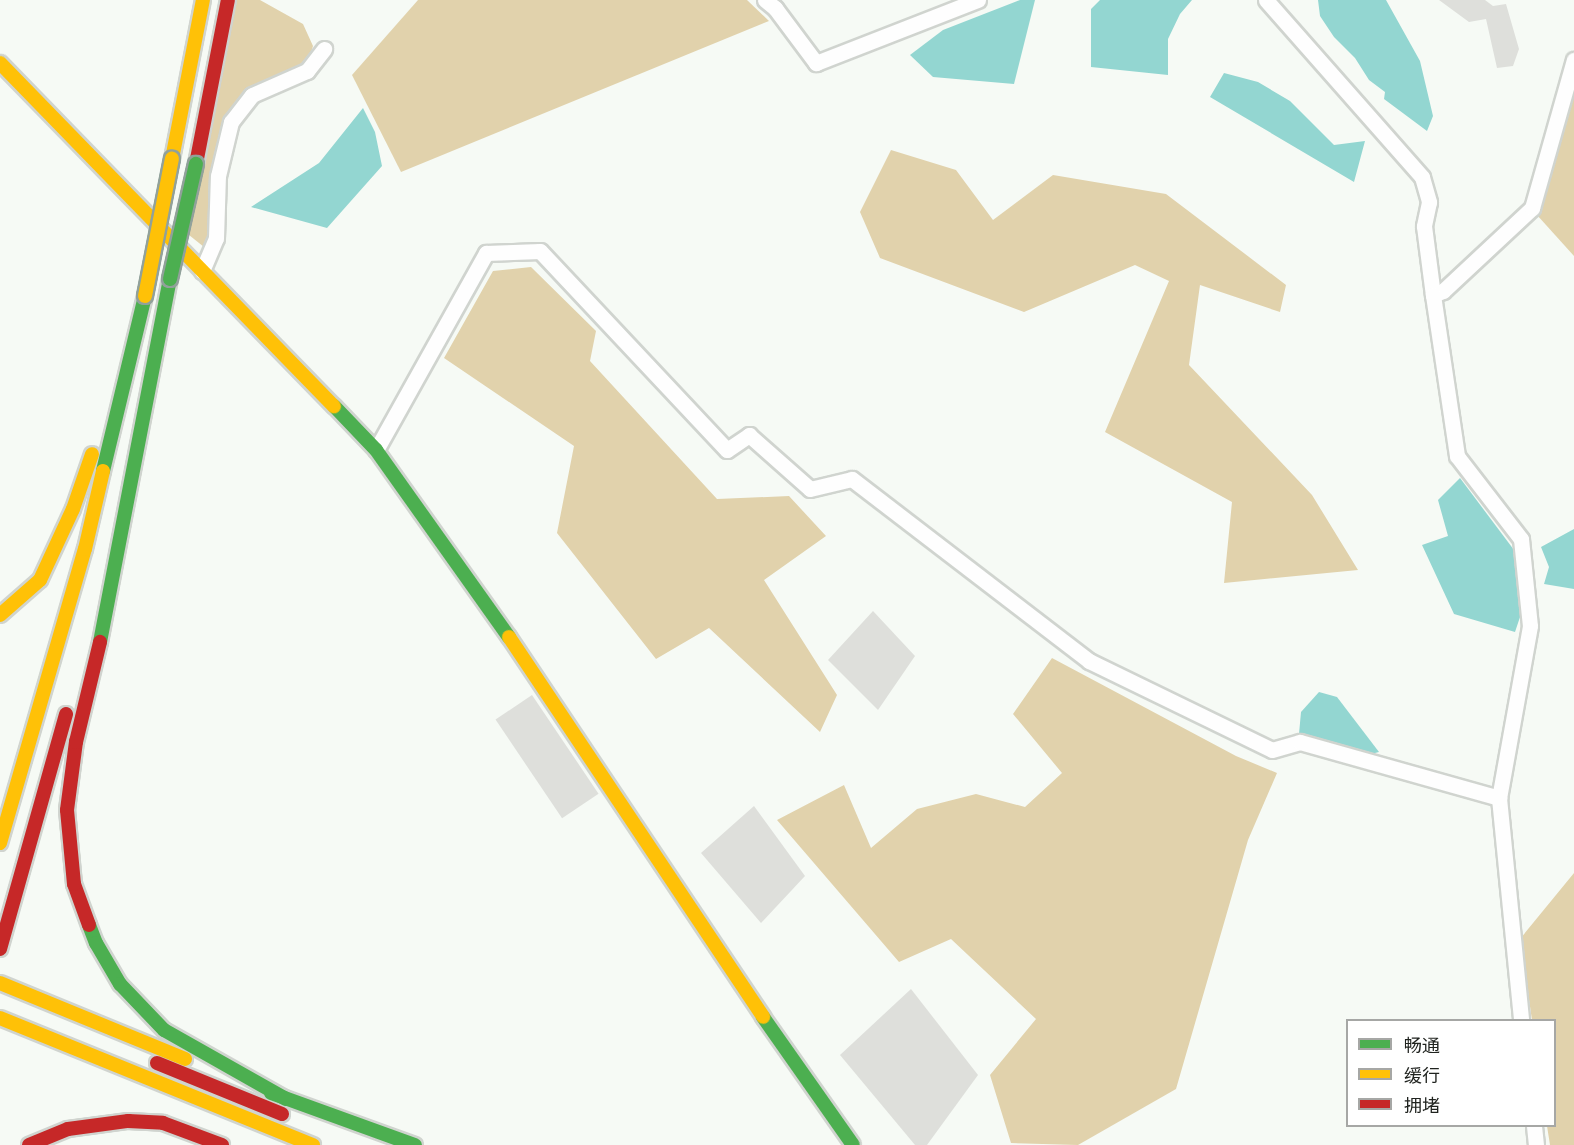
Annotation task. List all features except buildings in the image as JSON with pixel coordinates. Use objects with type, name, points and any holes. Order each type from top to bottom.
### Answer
[{"type":"main road","points":[[0,843],[86,549],[145,296],[203,0]]},
{"type":"main road","points":[[84,646],[109,555],[196,164],[228,0]]},
{"type":"main road","points":[[0,63],[376,450],[493,614],[747,994],[853,1145]]},
{"type":"main road","points":[[170,279],[98,652],[76,742],[67,810],[74,884],[96,943],[120,984],[164,1030],[286,1099]]},
{"type":"main road","points":[[0,615],[39,579],[73,509],[145,296]]},
{"type":"main road","points":[[0,949],[7,931],[69,703]]},
{"type":"main road","points":[[0,983],[286,1099],[415,1145]]},
{"type":"main road","points":[[0,1018],[313,1145]]},
{"type":"main road","points":[[0,1033],[32,1046]]},
{"type":"main road","points":[[87,1034],[292,1118]]},
{"type":"main road","points":[[29,1145],[68,1129],[128,1121],[163,1123],[222,1145]]},
{"type":"main road","points":[[255,1137],[276,1145]]},
{"type":"street","points":[[765,0],[775,8],[816,63],[978,0]]},
{"type":"street","points":[[1266,0],[1422,177],[1429,202],[1424,226],[1457,456],[1521,539],[1530,626],[1499,798],[1521,1019]]},
{"type":"street","points":[[202,272],[216,238],[218,176],[231,122],[252,94],[307,71],[324,49]]},
{"type":"street","points":[[1433,295],[1443,291],[1532,208],[1574,60]]},
{"type":"street","points":[[376,450],[486,253],[540,251],[727,450],[749,435],[810,489],[852,479],[1089,661],[1272,750],[1300,742],[1499,798]]},
{"type":"street","points":[[1534,1127],[1536,1145]]},
{"type":"shaded area","points":[[235,0],[260,0],[303,24],[313,46],[308,63],[249,89],[225,117],[210,179],[209,251],[189,235]]},
{"type":"shaded area","points":[[418,0],[747,0],[769,21],[401,172],[352,75]]},
{"type":"shaded area","points":[[1574,91],[1574,256],[1537,215]]},
{"type":"shaded area","points":[[891,150],[956,170],[993,220],[1053,175],[1166,194],[1286,285],[1280,312],[1200,285],[1189,365],[1312,495],[1358,570],[1224,583],[1232,502],[1105,432],[1169,281],[1135,265],[1024,312],[880,258],[860,212]]},
{"type":"shaded area","points":[[531,267],[596,331],[590,361],[717,499],[789,496],[826,536],[764,580],[837,695],[820,732],[709,628],[656,659],[557,533],[574,446],[444,358],[493,271]]},
{"type":"shaded area","points":[[1052,658],[1236,756],[1277,773],[1248,840],[1176,1089],[1078,1145],[1011,1143],[990,1075],[1036,1019],[951,939],[899,962],[777,820],[844,785],[871,848],[917,809],[976,794],[1025,807],[1062,773],[1013,714]]},
{"type":"shaded area","points":[[1574,873],[1574,1145],[1550,1145],[1547,1127],[1556,1127],[1556,1019],[1532,1019],[1520,939]]},
{"type":"water","points":[[1020,0],[1035,0],[1014,84],[933,77],[910,55],[943,30]]},
{"type":"water","points":[[1100,0],[1192,0],[1180,14],[1168,39],[1168,75],[1091,67],[1091,9]]},
{"type":"water","points":[[1318,0],[1386,0],[1420,61],[1433,116],[1427,131],[1384,99],[1385,92],[1369,80],[1355,58],[1334,37],[1320,16]]},
{"type":"water","points":[[1224,73],[1258,82],[1290,101],[1334,145],[1365,141],[1354,182],[1210,97]]},
{"type":"water","points":[[363,108],[375,132],[382,166],[327,228],[251,207],[319,163]]},
{"type":"water","points":[[1460,478],[1514,550],[1521,614],[1515,632],[1454,614],[1422,545],[1448,536],[1438,500]]},
{"type":"water","points":[[1574,529],[1574,589],[1544,584],[1549,567],[1541,547]]},
{"type":"water","points":[[1319,692],[1337,697],[1379,752],[1371,754],[1299,734],[1301,712]]},
{"type":"traffic: fast","points":[[170,279],[196,164]]},
{"type":"traffic: fast","points":[[100,642],[170,279]]},
{"type":"traffic: fast","points":[[103,471],[145,296]]},
{"type":"traffic: fast","points":[[334,406],[376,450],[509,637]]},
{"type":"traffic: fast","points":[[89,925],[96,943],[120,984],[164,1030],[286,1099]]},
{"type":"traffic: fast","points":[[763,1017],[853,1145]]},
{"type":"traffic: fast","points":[[271,1093],[415,1145]]},
{"type":"traffic: slow","points":[[172,159],[203,0]]},
{"type":"traffic: slow","points":[[0,63],[334,406]]},
{"type":"traffic: slow","points":[[145,296],[172,159]]},
{"type":"traffic: slow","points":[[0,615],[40,580],[73,509],[92,454]]},
{"type":"traffic: slow","points":[[0,843],[85,549],[103,471]]},
{"type":"traffic: slow","points":[[509,637],[763,1017]]},
{"type":"traffic: slow","points":[[0,983],[185,1059]]},
{"type":"traffic: slow","points":[[0,1018],[313,1145]]},
{"type":"traffic: jam","points":[[196,164],[228,0]]},
{"type":"traffic: jam","points":[[89,925],[74,884],[67,810],[76,742],[100,642]]},
{"type":"traffic: jam","points":[[0,949],[66,714]]},
{"type":"traffic: jam","points":[[157,1063],[282,1114]]},
{"type":"traffic: jam","points":[[29,1145],[68,1129],[128,1121],[163,1123],[222,1145]]}]
